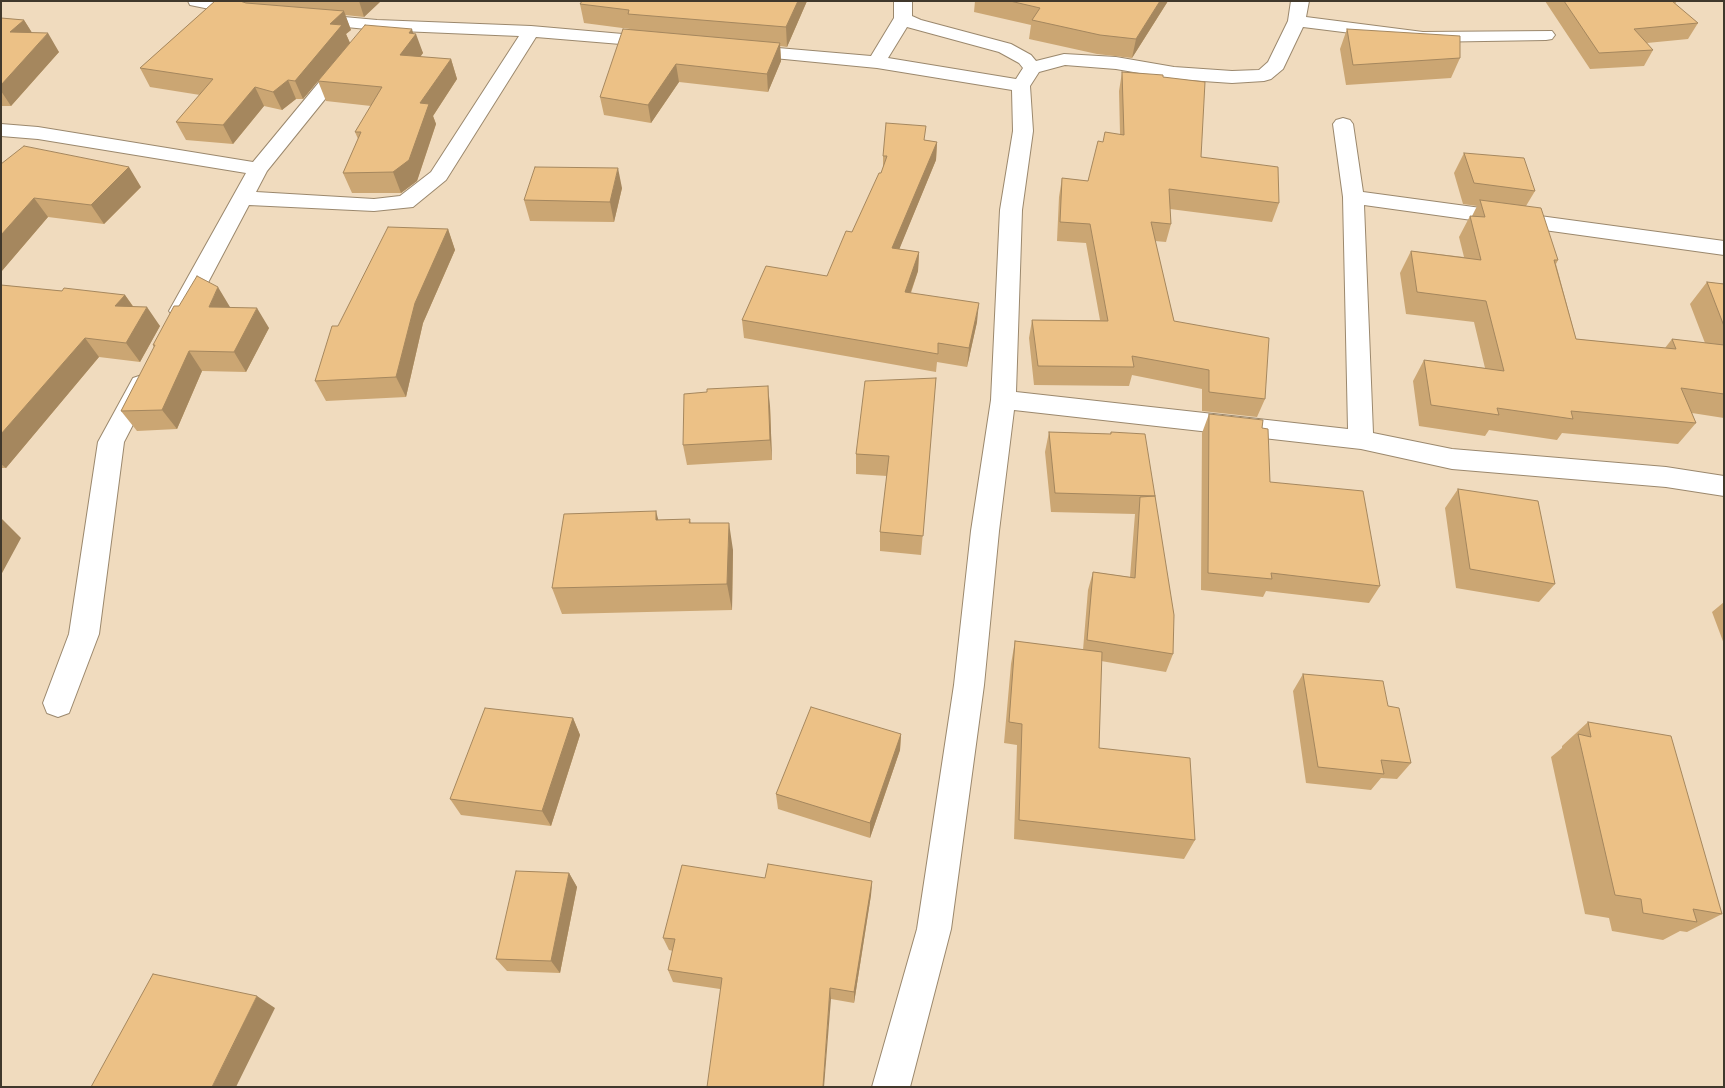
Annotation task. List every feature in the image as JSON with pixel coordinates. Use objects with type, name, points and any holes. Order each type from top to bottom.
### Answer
[{"type":"street","points":[[196,1],[265,14]]},
{"type":"street","points":[[729,48],[1026,77],[1064,59],[1116,63],[1174,73],[1232,77],[1264,75],[1276,66],[1297,21],[1300,1]]},
{"type":"street","points":[[877,62],[903,10],[915,24],[1005,48],[1025,59],[1026,77],[1023,131],[1011,210],[1003,400],[985,531],[969,686],[934,929],[891,1087]]},
{"type":"street","points":[[293,17],[376,25],[531,31],[679,44]]},
{"type":"street","points":[[1297,21],[1423,37],[1546,35]]},
{"type":"street","points":[[172,329],[258,169],[376,25]]},
{"type":"street","points":[[242,198],[374,205],[406,202],[439,176],[531,31]]},
{"type":"street","points":[[1342,124],[1353,197],[1362,440]]},
{"type":"street","points":[[1,130],[38,133],[258,169]]},
{"type":"street","points":[[22,154],[38,133]]},
{"type":"street","points":[[1353,197],[1724,248]]},
{"type":"street","points":[[58,703],[84,634],[111,442],[153,364]]},
{"type":"street","points":[[1003,400],[1362,440],[1452,459],[1666,477],[1724,486]]},
{"type":"building","points":[[215,1],[240,1],[344,11],[330,24],[342,25],[295,81],[288,80],[273,92],[255,87],[223,125],[176,122],[213,79],[140,68]]},
{"type":"building","points":[[582,1],[798,1],[786,27],[628,14],[629,10],[580,4]]},
{"type":"building","points":[[1010,1],[1160,1],[1136,39],[1100,35],[1032,20],[1040,8]]},
{"type":"building","points":[[1564,1],[1672,1],[1698,23],[1634,29],[1653,50],[1599,53]]},
{"type":"building","points":[[1,18],[24,20],[10,32],[48,33],[1,85]]},
{"type":"building","points":[[365,25],[412,29],[409,33],[416,34],[400,55],[451,59],[420,103],[429,104],[409,160],[393,172],[343,173],[361,132],[355,132],[382,87],[318,81]]},
{"type":"building","points":[[623,29],[780,43],[767,74],[676,64],[648,105],[600,97]]},
{"type":"building","points":[[1347,29],[1460,36],[1460,58],[1353,65]]},
{"type":"building","points":[[1122,72],[1163,75],[1163,77],[1205,82],[1201,157],[1278,167],[1279,203],[1169,189],[1171,224],[1151,222],[1174,321],[1269,338],[1265,399],[1209,392],[1209,370],[1132,356],[1134,367],[1038,366],[1032,320],[1108,321],[1090,224],[1060,222],[1062,178],[1088,181],[1098,141],[1103,142],[1105,132],[1124,135]]},
{"type":"building","points":[[886,123],[926,126],[924,140],[937,142],[892,248],[919,252],[905,292],[979,303],[969,348],[938,343],[938,354],[742,320],[766,266],[827,276],[846,231],[852,232],[879,173],[881,173],[887,156],[883,156]]},
{"type":"building","points":[[24,146],[129,167],[91,205],[34,198],[1,235],[1,164]]},
{"type":"building","points":[[1464,153],[1524,158],[1535,191],[1474,183]]},
{"type":"building","points":[[535,167],[618,168],[610,202],[524,200]]},
{"type":"building","points":[[1480,200],[1541,208],[1558,260],[1554,260],[1576,339],[1676,349],[1672,339],[1724,345],[1724,394],[1681,388],[1696,423],[1571,411],[1573,419],[1497,408],[1499,415],[1431,405],[1424,360],[1504,371],[1486,301],[1417,292],[1411,251],[1481,260],[1470,216],[1485,217]]},
{"type":"building","points":[[388,227],[448,229],[415,303],[396,377],[315,381],[332,326],[338,326]]},
{"type":"building","points":[[197,276],[218,287],[209,307],[257,308],[234,352],[189,351],[162,410],[121,411],[174,306],[179,306]]},
{"type":"building","points":[[1707,282],[1724,284],[1724,326]]},
{"type":"building","points":[[1,285],[62,291],[64,288],[125,295],[115,306],[147,307],[126,343],[85,338],[1,434]]},
{"type":"building","points":[[936,378],[923,536],[880,532],[889,456],[856,454],[865,381]]},
{"type":"building","points":[[768,386],[770,440],[683,445],[684,394],[707,392],[707,389]]},
{"type":"building","points":[[1209,414],[1263,420],[1262,428],[1268,429],[1270,482],[1363,491],[1380,586],[1271,573],[1272,579],[1208,573]]},
{"type":"building","points":[[1049,432],[1145,434],[1155,496],[1055,493]]},
{"type":"building","points":[[1458,489],[1538,501],[1555,584],[1470,569]]},
{"type":"building","points":[[1155,496],[1174,615],[1173,654],[1087,640],[1093,572],[1135,578],[1140,497]]},
{"type":"building","points":[[656,511],[656,520],[690,519],[689,523],[729,523],[727,584],[552,588],[564,514]]},
{"type":"building","points":[[1015,641],[1102,652],[1099,748],[1190,758],[1195,840],[1019,820],[1022,724],[1009,722]]},
{"type":"building","points":[[1303,674],[1383,681],[1388,706],[1399,708],[1411,763],[1381,760],[1384,774],[1318,767]]},
{"type":"building","points":[[811,707],[901,734],[870,823],[776,794]]},
{"type":"building","points":[[485,708],[573,718],[542,811],[450,799]]},
{"type":"building","points":[[1588,722],[1671,736],[1722,914],[1693,909],[1697,922],[1643,913],[1641,899],[1615,895],[1578,734],[1591,737]]},
{"type":"building","points":[[768,864],[872,881],[854,992],[830,988],[823,1087],[707,1087],[722,978],[668,970],[675,939],[663,938],[682,865],[765,878]]},
{"type":"building","points":[[516,871],[569,873],[551,961],[496,959]]},
{"type":"building","points":[[153,974],[257,996],[212,1087],[91,1087]]}]
